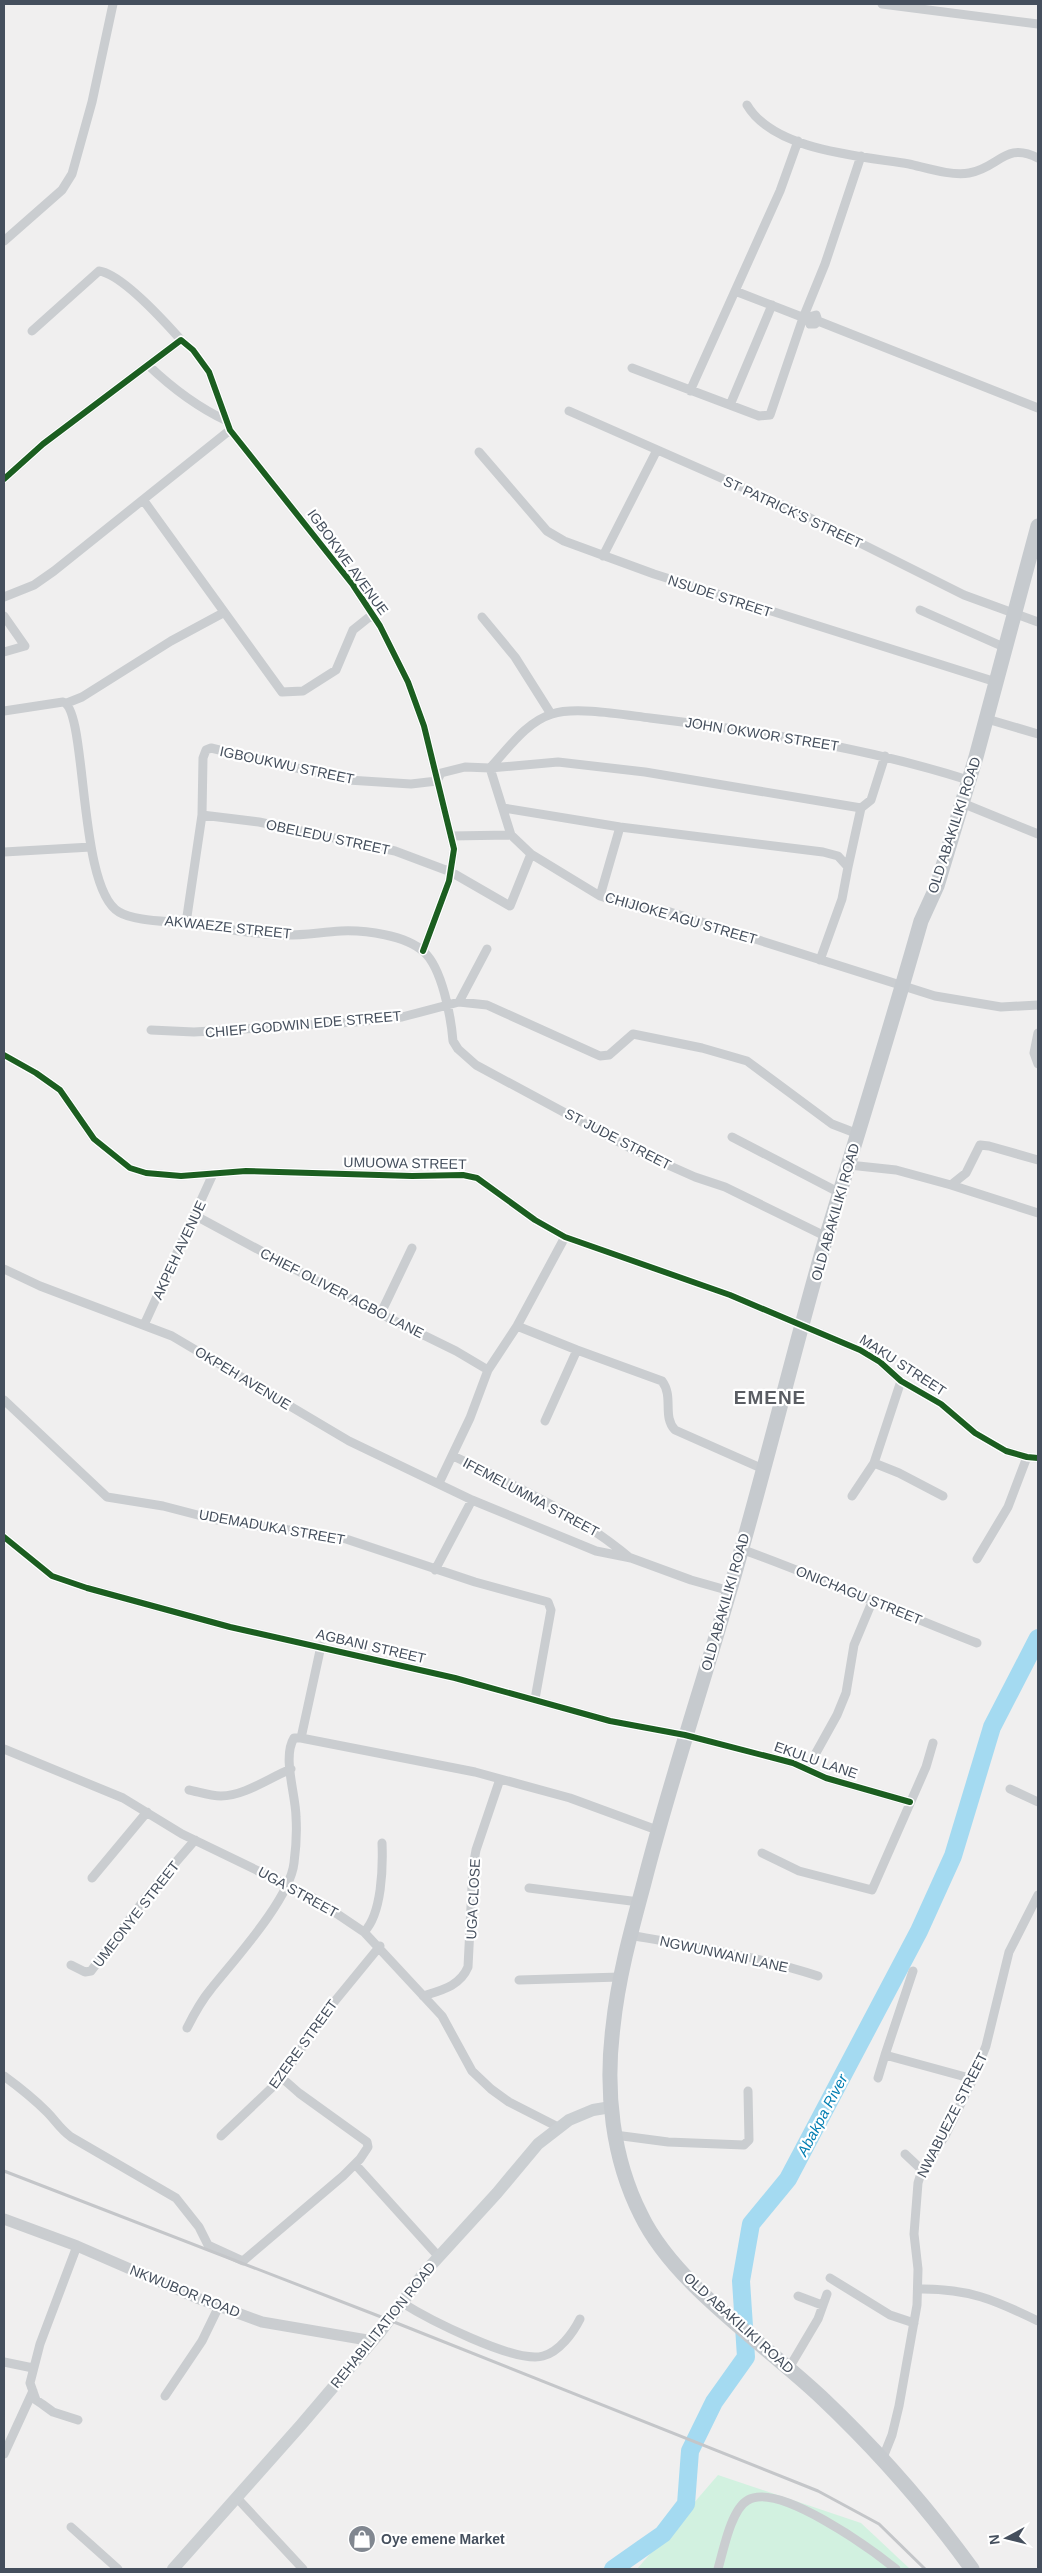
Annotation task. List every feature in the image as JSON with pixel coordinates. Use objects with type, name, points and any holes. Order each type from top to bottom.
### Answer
[{"type":"main road","name":"OLD ABAKILIKI ROAD","points":[[972,2569],[950,2538],[860,2435],[784,2363],[690,2282],[644,2222],[627,2181],[615,2135],[611,2107],[612,2030],[629,1935],[657,1830],[730,1591],[801,1327],[848,1165],[922,921],[937,886],[987,719],[1016,616],[1038,526]]},
{"type":"main road","name":"REHABILITATION ROAD","points":[[173,2569],[373,2341],[401,2302],[538,2144],[558,2127],[584,2113],[611,2107]]},
{"type":"street","points":[[4,240],[62,190],[72,174],[92,102],[113,4]]},
{"type":"street","points":[[882,4],[928,6],[1038,24]]},
{"type":"street","points":[[747,105],[759,121],[798,141],[839,153],[968,173],[994,164],[1010,152],[1022,151],[1038,158]]},
{"type":"street","points":[[690,391],[780,191],[798,141]]},
{"type":"street","points":[[632,368],[759,416],[770,414],[825,264],[861,156]]},
{"type":"street","points":[[32,331],[99,271],[114,278],[157,312],[181,340],[193,350],[209,372],[228,426]]},
{"type":"street","points":[[735,291],[805,319]]},
{"type":"street","points":[[730,405],[772,305]]},
{"type":"street","points":[[805,319],[813,314],[818,316],[818,321],[1038,408]]},
{"type":"street","points":[[4,479],[43,444],[181,340]]},
{"type":"street","points":[[148,365],[166,383],[228,426]]},
{"type":"street","name":"ST PATRICK'S STREET","points":[[569,411],[794,510],[964,595],[1016,616],[1038,622]]},
{"type":"street","points":[[4,597],[34,585],[144,501],[228,426]]},
{"type":"street","name":"IGBOKWE AVENUE","points":[[228,426],[328,552],[373,614],[408,682],[424,726],[454,849],[451,872],[423,950]]},
{"type":"street","points":[[603,556],[657,450]]},
{"type":"street","name":"NSUDE STREET","points":[[479,452],[547,531],[564,541],[603,556],[802,622],[996,682]]},
{"type":"street","points":[[144,501],[223,613],[282,692],[303,691],[336,670],[353,630],[373,614]]},
{"type":"street","points":[[920,610],[1006,648]]},
{"type":"street","points":[[4,711],[67,703],[82,697],[171,641],[223,613]]},
{"type":"street","points":[[4,616],[25,646],[4,652]]},
{"type":"street","points":[[482,617],[515,657],[552,714]]},
{"type":"street","points":[[4,852],[91,847],[80,772],[78,736],[67,703]]},
{"type":"street","name":"JOHN OKWOR STREET","points":[[490,768],[529,726],[552,714],[608,713],[820,743],[885,756],[968,780]]},
{"type":"street","points":[[987,719],[1038,734]]},
{"type":"street","name":"IGBOUKWU STREET","points":[[202,815],[203,758],[206,750],[211,748],[348,780],[411,784],[437,781],[441,773],[457,769],[558,762],[645,772],[861,808]]},
{"type":"street","points":[[820,960],[842,899],[861,808],[871,800],[885,756]]},
{"type":"street","name":"CHIJIOKE AGU STREET","points":[[490,768],[511,835],[531,854],[600,896],[630,905],[670,912],[935,996],[983,1005],[1010,1007],[1038,1005]]},
{"type":"street","points":[[962,803],[1038,834]]},
{"type":"street","points":[[503,808],[620,828],[823,852],[838,856],[848,866]]},
{"type":"street","points":[[186,923],[202,815]]},
{"type":"street","name":"OBELEDU STREET","points":[[202,815],[259,822],[395,851],[451,872],[510,906],[531,854]]},
{"type":"street","points":[[600,896],[620,828]]},
{"type":"street","points":[[451,836],[511,835]]},
{"type":"street","name":"AKWAEZE STREET","points":[[91,847],[106,898],[120,913],[280,935],[368,932],[381,934],[423,950]]},
{"type":"street","points":[[459,1002],[487,949]]},
{"type":"street","points":[[423,950],[435,968],[446,1005]]},
{"type":"street","name":"CHIEF GODWIN EDE STREET","points":[[152,1030],[194,1032],[355,1022],[402,1017],[459,1002],[487,1006],[600,1056],[609,1055],[634,1034],[728,1054],[747,1061],[771,1077],[832,1124],[858,1134]]},
{"type":"street","name":"ST JUDE STREET","points":[[446,1005],[453,1041],[458,1049],[476,1065],[632,1149],[695,1177],[725,1187],[827,1237]]},
{"type":"street","points":[[1038,1033],[1034,1052],[1038,1064]]},
{"type":"street","name":"UMUOWA STREET","points":[[4,1056],[36,1072],[60,1090],[94,1139],[130,1168],[146,1173],[174,1176],[246,1171],[412,1176],[463,1174],[477,1178],[492,1187],[535,1220],[565,1237],[730,1295],[801,1327]]},
{"type":"street","points":[[732,1137],[840,1192]]},
{"type":"street","points":[[951,1185],[966,1173],[980,1145],[1038,1160]]},
{"type":"street","points":[[848,1165],[896,1170],[951,1185],[1038,1214]]},
{"type":"street","name":"AKPEH AVENUE","points":[[144,1325],[214,1174]]},
{"type":"street","name":"CHIEF OLIVER AGBO LANE","points":[[196,1216],[380,1315],[456,1351],[488,1370]]},
{"type":"street","points":[[565,1237],[517,1326],[488,1370],[453,1456],[439,1483],[472,1500],[596,1551],[631,1558],[691,1580],[730,1591]]},
{"type":"street","points":[[380,1315],[412,1248]]},
{"type":"street","name":"OKPEH AVENUE","points":[[4,1269],[40,1286],[144,1325],[197,1350],[356,1445],[396,1466],[439,1483]]},
{"type":"street","points":[[517,1326],[662,1381],[669,1392],[668,1420],[675,1430],[763,1469]]},
{"type":"street","name":"MAKU STREET","points":[[801,1327],[860,1350],[880,1362],[901,1381],[941,1404],[961,1424],[983,1439],[1006,1451],[1038,1458]]},
{"type":"street","points":[[545,1421],[577,1350]]},
{"type":"street","points":[[852,1496],[874,1463],[901,1381]]},
{"type":"street","name":"UDEMADUKA STREET","points":[[4,1400],[79,1473],[107,1496],[164,1506],[217,1520],[340,1537],[435,1570],[548,1602],[551,1610],[535,1699]]},
{"type":"street","name":"IFEMELUMMA STREET","points":[[453,1456],[551,1504],[606,1537],[631,1558]]},
{"type":"street","points":[[977,1559],[1008,1507],[1027,1457]]},
{"type":"street","points":[[874,1463],[900,1473],[943,1496]]},
{"type":"street","points":[[435,1570],[472,1500]]},
{"type":"street","name":"AGBANI STREET","points":[[4,1537],[52,1576],[230,1627],[321,1646],[535,1699],[610,1721],[685,1734]]},
{"type":"street","name":"ONICHAGU STREET","points":[[741,1549],[840,1586],[872,1602],[977,1643]]},
{"type":"street","name":"EKULU LANE","points":[[807,1769],[846,1694],[854,1645],[872,1602]]},
{"type":"street","points":[[301,1738],[321,1646]]},
{"type":"street","name":"EKULU LANE","points":[[685,1734],[793,1763],[826,1778],[910,1802]]},
{"type":"street","points":[[187,2028],[200,2004],[248,1946],[287,1884],[294,1865],[296,1815],[290,1769],[292,1740],[301,1738],[458,1768],[570,1798],[657,1830]]},
{"type":"street","points":[[762,1853],[799,1871],[872,1890],[926,1767],[933,1743]]},
{"type":"street","name":"UGA STREET","points":[[4,1749],[123,1798],[195,1840],[312,1897],[364,1932],[380,1946],[442,2016],[472,2071],[491,2089],[558,2127]]},
{"type":"street","points":[[189,1790],[219,1796],[239,1793],[290,1769]]},
{"type":"street","name":"UGA CLOSE","points":[[424,1996],[454,1985],[464,1977],[468,1967],[473,1867],[476,1850],[500,1779]]},
{"type":"street","points":[[1010,1789],[1038,1802]]},
{"type":"street","points":[[92,1878],[147,1812]]},
{"type":"street","name":"UMEONYE STREET","points":[[71,1965],[85,1972],[91,1971],[150,1892],[195,1840]]},
{"type":"street","points":[[364,1932],[370,1926],[376,1907],[382,1863],[382,1843]]},
{"type":"street","points":[[528,1888],[639,1902]]},
{"type":"street","name":"NWABUEZE STREET","points":[[882,2460],[892,2435],[899,2406],[914,2323],[918,2289],[914,2234],[918,2183],[922,2170],[945,2136],[973,2079],[986,2046],[1002,1970],[1038,1895]]},
{"type":"street","name":"NGWUNWANI LANE","points":[[629,1935],[782,1964],[818,1976]]},
{"type":"street","name":"EZERE STREET","points":[[221,2136],[282,2078],[321,2018],[380,1946]]},
{"type":"street","points":[[878,2078],[913,1971]]},
{"type":"street","points":[[519,1980],[620,1977]]},
{"type":"street","points":[[885,2055],[973,2079]]},
{"type":"street","points":[[4,2076],[28,2094],[49,2114],[58,2128],[176,2198],[199,2226],[208,2245],[243,2261],[355,2164],[368,2147],[367,2142],[299,2093],[282,2078]]},
{"type":"street","points":[[615,2135],[668,2142],[744,2145],[749,2140],[748,2091]]},
{"type":"street","points":[[906,2154],[922,2170]]},
{"type":"street","points":[[355,2164],[439,2257]]},
{"type":"street","name":"NKWUBOR ROAD","points":[[4,2219],[78,2246],[219,2306],[262,2322],[373,2341]]},
{"type":"street","points":[[78,2246],[40,2344],[30,2383],[36,2400],[53,2412],[78,2420]]},
{"type":"street","points":[[830,2278],[890,2315],[914,2323]]},
{"type":"street","points":[[918,2289],[942,2289],[991,2298],[1038,2321]]},
{"type":"street","points":[[784,2363],[818,2319],[827,2294]]},
{"type":"street","points":[[798,2296],[822,2305]]},
{"type":"street","points":[[401,2302],[444,2327],[530,2358],[551,2353],[572,2332],[580,2319]]},
{"type":"street","points":[[165,2396],[202,2341],[219,2306]]},
{"type":"street","points":[[4,2362],[33,2368]]},
{"type":"street","points":[[4,2454],[33,2391]]},
{"type":"street","points":[[718,2569],[736,2514],[747,2500],[761,2496],[777,2498],[823,2519],[866,2546],[896,2569]]},
{"type":"street","points":[[237,2498],[303,2569]]},
{"type":"street","points":[[71,2528],[118,2569]]},
{"type":"green space","points":[[718,2475],[861,2523],[910,2569],[637,2569]]},
{"type":"waterway","name":"Abakpa River","points":[[613,2569],[663,2534],[686,2504],[690,2451],[714,2402],[746,2357],[741,2281],[751,2224],[788,2179],[919,1931],[953,1856],[992,1727],[1038,1638]]},
{"type":"railway","points":[[4,2171],[389,2320],[818,2491],[879,2524],[925,2569]]},
{"type":"cycle path","points":[[4,479],[43,444],[181,340],[193,350],[209,372],[230,430],[353,585],[380,626],[408,682],[424,726],[454,849],[449,881],[423,951]]},
{"type":"cycle path","points":[[4,1055],[36,1073],[60,1090],[94,1139],[130,1168],[146,1173],[181,1176],[246,1171],[412,1176],[463,1175],[477,1178],[535,1220],[565,1237],[730,1295],[860,1350],[880,1362],[901,1381],[941,1404],[975,1433],[1006,1451],[1038,1458]]},
{"type":"cycle path","points":[[4,1537],[52,1576],[87,1588],[230,1627],[455,1678],[610,1721],[685,1735],[793,1763],[826,1778],[910,1802]]},
{"type":"place","name":"Oye emene Market","points":[[362,2539]]},
{"type":"district","name":"EMENE","points":[[770,1397]]}]
